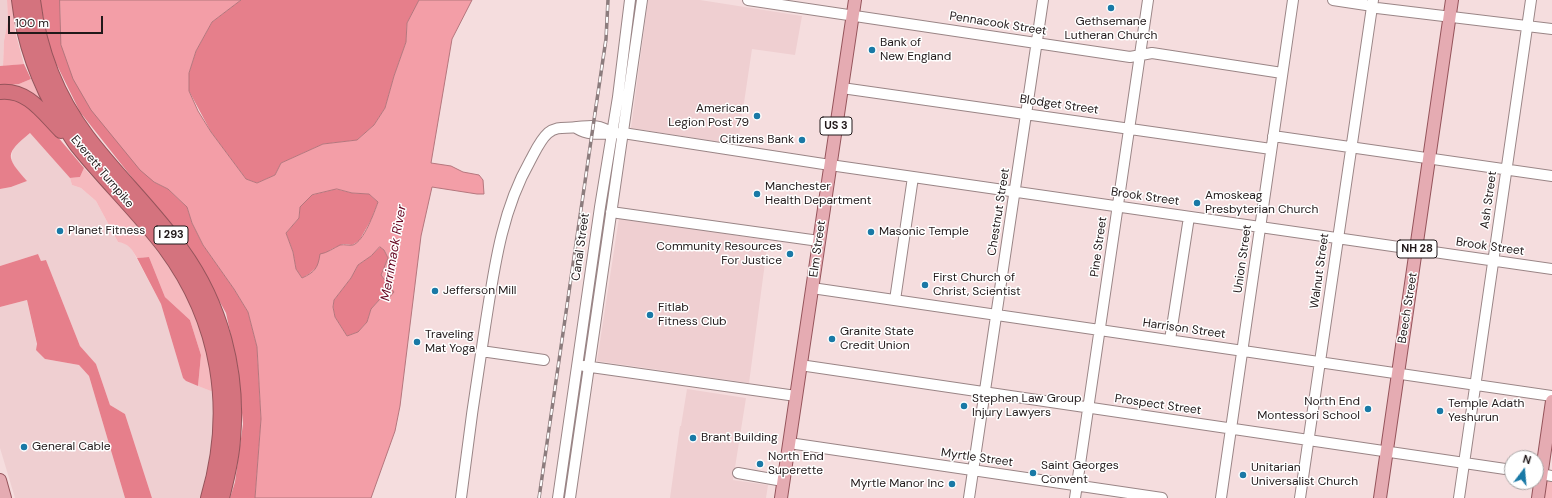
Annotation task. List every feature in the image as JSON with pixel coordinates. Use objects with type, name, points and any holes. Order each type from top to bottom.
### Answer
[{"type":"highway","name":"Everett Turnpike","points":[[19,0],[24,32],[37,74],[50,102],[77,146],[164,248],[185,279],[202,312],[214,355],[221,400],[219,444],[208,498]]},
{"type":"highway","name":"Everett Turnpike","points":[[33,0],[39,36],[45,57],[53,78],[74,117],[101,153],[169,232],[182,250],[195,269],[222,330],[234,395],[233,440],[222,498]]},
{"type":"highway","points":[[0,92],[17,93],[30,99],[77,146]]},
{"type":"main road","name":"Elm Street","points":[[780,498],[855,0]]},
{"type":"main road","name":"Beech Street","points":[[1380,498],[1452,0]]},
{"type":"main road","points":[[1544,466],[1552,401]]},
{"type":"main road","points":[[0,480],[5,498]]},
{"type":"street","name":"Canal Street","points":[[558,498],[611,132],[618,97],[630,0]]},
{"type":"street","name":"Canal Street","points":[[570,498],[642,0]]},
{"type":"street","name":"Pennacook Street","points":[[748,0],[1130,57],[1152,53],[1282,72]]},
{"type":"street","name":"Chestnut Street","points":[[969,498],[1043,0]]},
{"type":"street","name":"Pine Street","points":[[1075,498],[1148,0]]},
{"type":"street","name":"Union Street","points":[[1221,498],[1293,0]]},
{"type":"street","points":[[1333,0],[1373,3],[1450,17],[1552,29]]},
{"type":"street","name":"Ash Street","points":[[1459,498],[1474,384],[1531,0]]},
{"type":"street","name":"Walnut Street","points":[[1300,498],[1373,3]]},
{"type":"street","name":"Blodget Street","points":[[842,88],[1271,149]]},
{"type":"street","name":"Brook Street","points":[[481,351],[497,255],[508,210],[515,190],[534,153],[548,134],[566,126],[576,128],[584,133],[603,135],[611,132],[623,133],[830,165],[1552,269]]},
{"type":"street","points":[[1273,136],[1552,176]]},
{"type":"street","points":[[895,300],[913,177]]},
{"type":"street","points":[[611,212],[819,241]]},
{"type":"street","points":[[1170,340],[1189,217]]},
{"type":"street","name":"Harrison Street","points":[[812,288],[1552,396]]},
{"type":"street","points":[[461,498],[481,351],[544,360]]},
{"type":"street","points":[[577,365],[796,396]]},
{"type":"street","name":"Prospect Street","points":[[800,365],[1504,469]]},
{"type":"street","name":"Myrtle Street","points":[[789,443],[1162,498]]},
{"type":"street","points":[[738,473],[783,481]]},
{"type":"shaded area","points":[[0,0],[7,0],[8,20],[4,41],[3,66],[0,66]]},
{"type":"shaded area","points":[[7,0],[12,0],[15,31],[24,64],[3,66],[4,41],[8,20]]},
{"type":"shaded area","points":[[40,0],[60,0],[61,45],[154,182],[168,189],[187,207],[192,223],[203,245],[234,289],[248,312],[257,347],[261,419],[255,498],[230,498],[235,482],[243,424],[238,368],[226,313],[191,250],[80,112],[50,51]]},
{"type":"shaded area","points":[[241,0],[419,0],[407,23],[406,42],[385,108],[374,125],[357,140],[323,144],[281,163],[275,175],[257,183],[246,179],[211,132],[189,91],[189,73],[196,51],[212,22]]},
{"type":"shaded area","points":[[648,0],[700,0],[802,16],[795,55],[752,49],[738,143],[720,142],[631,128]]},
{"type":"shaded area","points":[[24,64],[31,79],[19,84],[0,86],[0,66]]},
{"type":"shaded area","points":[[31,79],[47,112],[0,86],[19,84]]},
{"type":"shaded area","points":[[10,97],[30,104],[84,168],[80,177],[70,178],[30,133],[16,146],[12,151],[11,156],[15,166],[27,181],[11,187],[0,189],[0,99]]},
{"type":"shaded area","points":[[30,133],[70,178],[72,185],[81,188],[96,201],[118,242],[125,243],[130,246],[161,304],[183,378],[186,381],[216,393],[213,444],[200,498],[152,498],[125,414],[110,405],[96,364],[80,346],[46,260],[41,261],[38,254],[0,266],[0,189],[11,187],[27,181],[13,165],[11,160],[13,147]]},
{"type":"shaded area","points":[[84,168],[141,230],[174,275],[188,299],[199,324],[211,361],[216,393],[198,386],[201,355],[190,320],[165,297],[149,257],[137,258],[129,247],[118,242],[96,201],[81,188],[72,185],[70,178],[80,177]]},
{"type":"shaded area","points":[[336,189],[352,193],[369,194],[378,202],[371,220],[359,241],[352,245],[343,244],[324,254],[318,266],[302,278],[296,269],[293,252],[286,233],[299,218],[300,207],[312,195]]},
{"type":"shaded area","points":[[619,218],[768,240],[749,383],[597,361]]},
{"type":"shaded area","points":[[380,247],[384,250],[388,258],[381,275],[394,292],[389,298],[380,299],[371,309],[367,322],[358,332],[347,336],[335,317],[333,307],[334,300],[351,278],[358,265],[371,256]]},
{"type":"shaded area","points":[[38,254],[41,261],[46,260],[80,346],[96,364],[110,405],[125,414],[152,498],[125,498],[89,376],[79,365],[45,359],[36,350],[37,344],[27,300],[0,307],[0,266]]},
{"type":"shaded area","points":[[149,257],[165,297],[190,320],[201,355],[198,386],[186,381],[183,378],[161,304],[137,258]]},
{"type":"shaded area","points":[[27,300],[37,346],[45,359],[79,365],[89,376],[125,498],[15,498],[0,448],[0,307]]},
{"type":"shaded area","points":[[687,389],[746,398],[733,480],[768,485],[766,498],[670,498],[680,426]]},
{"type":"shaded area","points":[[1544,474],[1552,476],[1552,498],[1538,498],[1539,490],[1544,490]]},
{"type":"water","name":"Merrimack River","points":[[60,0],[241,0],[212,22],[196,51],[189,73],[189,91],[198,111],[211,132],[246,179],[257,183],[275,175],[281,163],[323,144],[357,140],[374,125],[385,108],[406,42],[407,23],[419,0],[472,0],[452,39],[431,163],[451,166],[463,172],[479,175],[483,180],[484,194],[432,187],[421,236],[400,406],[395,431],[371,498],[255,498],[261,419],[257,347],[248,312],[234,289],[203,245],[192,223],[187,207],[168,189],[154,182],[140,170],[91,110],[73,79],[61,45]],"holes":[[[337,189],[352,193],[369,194],[378,202],[374,213],[365,233],[357,242],[353,245],[340,245],[328,252],[320,254],[315,269],[310,274],[302,278],[296,269],[293,252],[286,233],[299,218],[300,207],[312,195]],[[380,247],[384,250],[388,258],[381,275],[394,292],[389,298],[380,299],[371,309],[367,322],[358,332],[347,336],[335,317],[333,307],[334,300],[351,278],[358,265],[371,256]]]},
{"type":"railway","points":[[539,498],[606,39],[608,0]]},
{"type":"place","name":"Gethsemane Lutheran Church","points":[[1111,8]]},
{"type":"place","name":"Bank of New England","points":[[872,50]]},
{"type":"place","name":"American Legion Post 79","points":[[757,116]]},
{"type":"place","name":"Citizens Bank","points":[[802,140]]},
{"type":"place","name":"Manchester Health Department","points":[[757,194]]},
{"type":"place","name":"Amoskeag Presbyterian Church","points":[[1197,203]]},
{"type":"place","name":"Planet Fitness","points":[[60,231]]},
{"type":"place","name":"Masonic Temple","points":[[871,232]]},
{"type":"place","name":"Community Resources For Justice","points":[[790,254]]},
{"type":"place","name":"First Church of Christ, Scientist","points":[[925,285]]},
{"type":"place","name":"Jefferson Mill","points":[[435,291]]},
{"type":"place","name":"Fitlab Fitness Club","points":[[650,315]]},
{"type":"place","name":"Granite State Credit Union","points":[[832,339]]},
{"type":"place","name":"Traveling Mat Yoga","points":[[417,342]]},
{"type":"place","name":"Stephen Law Group Injury Lawyers","points":[[964,406]]},
{"type":"place","name":"North End Montessori School","points":[[1368,409]]},
{"type":"place","name":"Temple Adath Yeshurun","points":[[1440,411]]},
{"type":"place","name":"Brant Building","points":[[693,438]]},
{"type":"place","name":"General Cable","points":[[24,447]]},
{"type":"place","name":"North End Superette","points":[[760,464]]},
{"type":"place","name":"Saint Georges Convent","points":[[1033,473]]},
{"type":"place","name":"Unitarian Universalist Church","points":[[1243,475]]},
{"type":"place","name":"Myrtle Manor Inc","points":[[952,484]]}]
